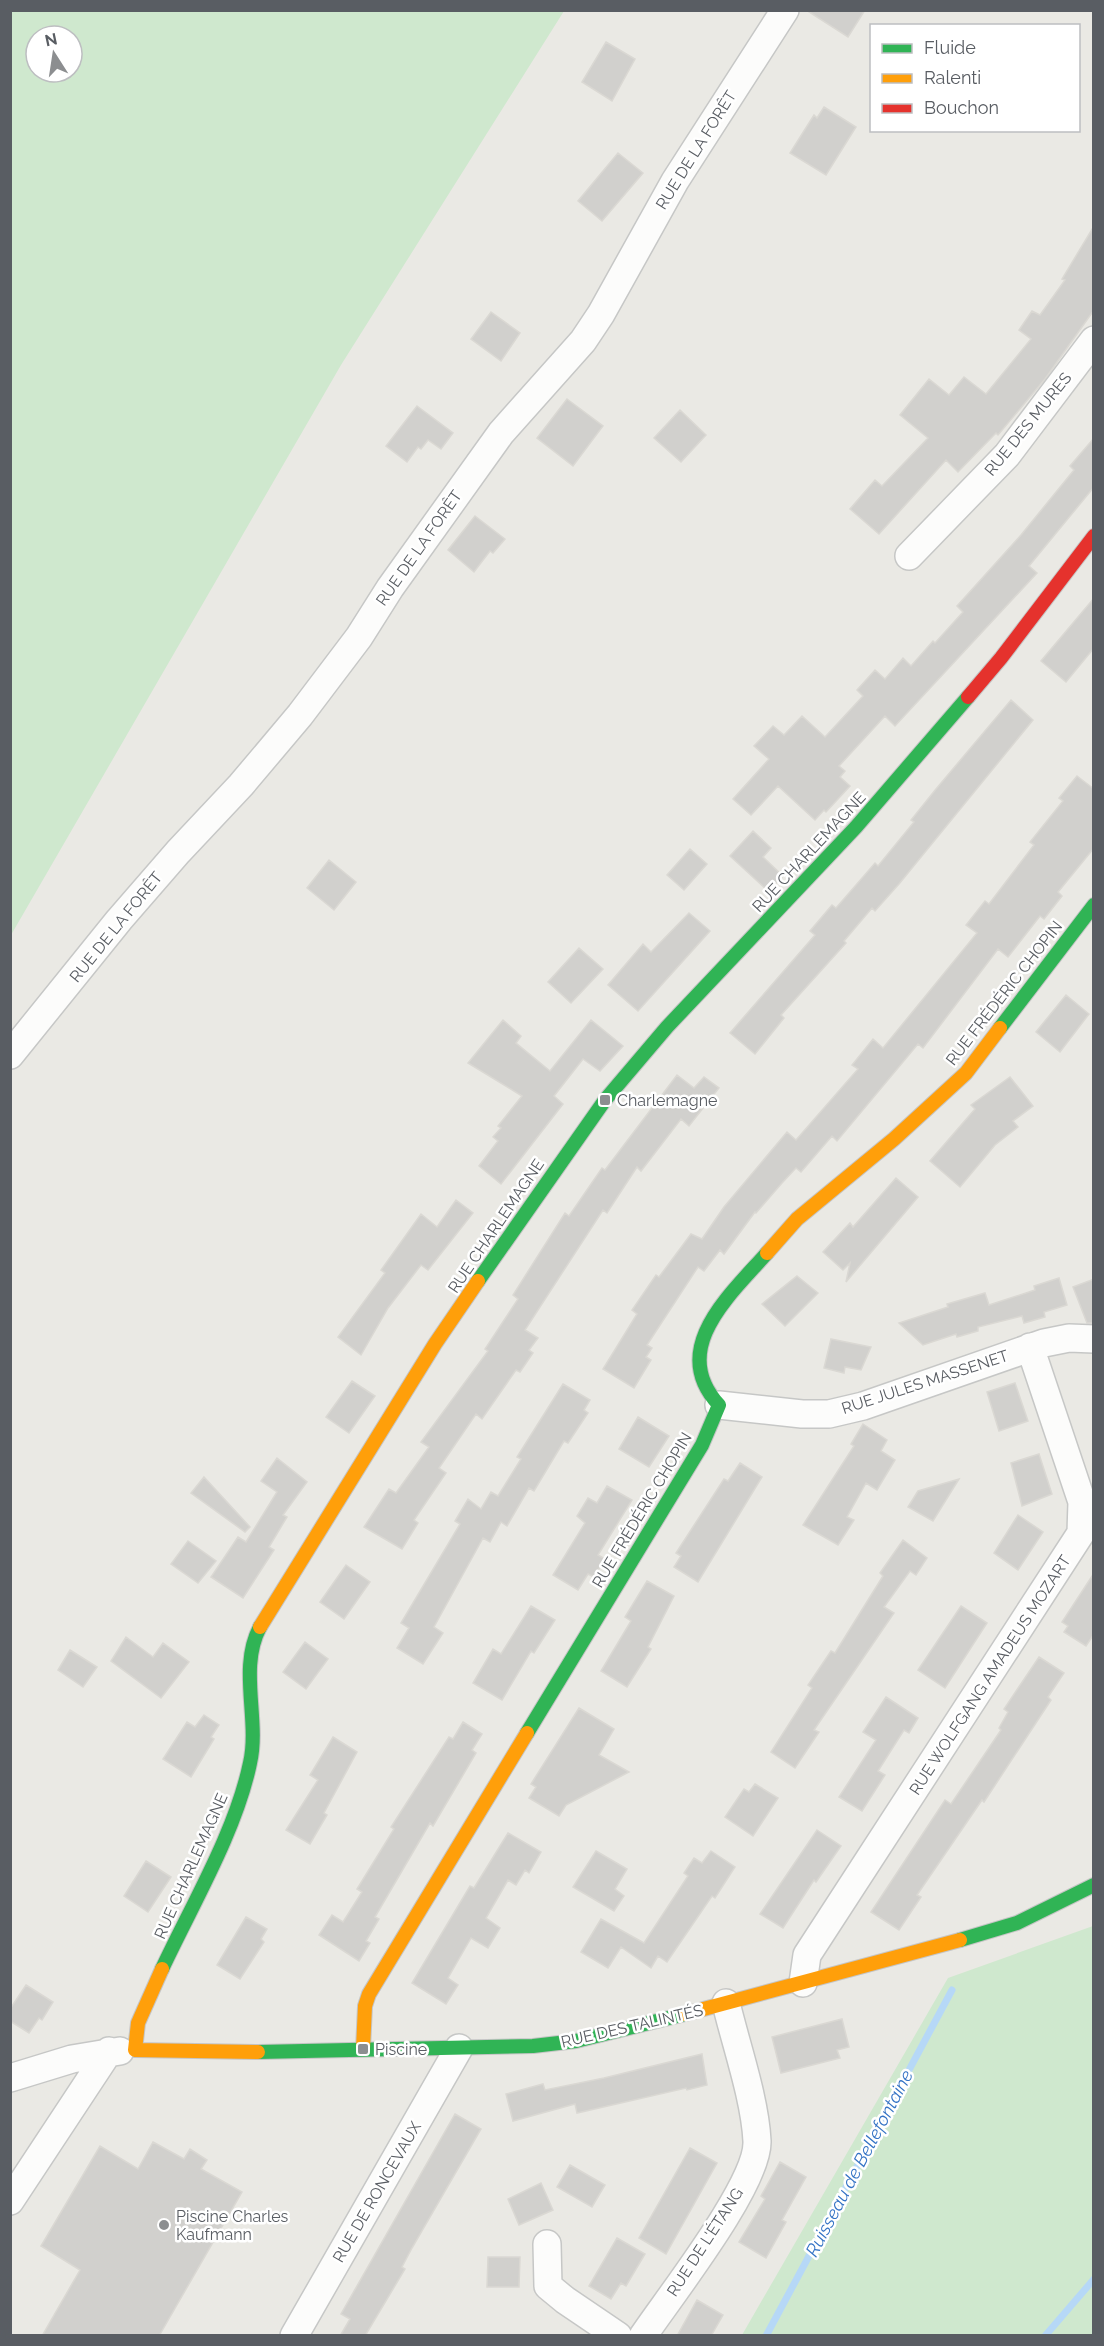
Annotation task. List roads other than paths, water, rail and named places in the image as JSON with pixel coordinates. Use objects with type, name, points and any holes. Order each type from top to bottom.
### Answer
[{"type":"street","name":"RUE DE LA FORÊT","points":[[10,1055],[119,920],[241,785],[300,715],[359,637],[390,588],[501,433],[583,341],[601,314],[675,181],[785,10]]},
{"type":"street","name":"RUE DES MURES","points":[[909,556],[1007,455],[1094,340]]},
{"type":"street","name":"RUE CHARLEMAGNE","points":[[122,2051],[138,2023],[236,1812],[251,1761],[251,1673],[255,1636],[279,1592],[435,1344],[524,1212],[605,1100],[667,1027],[856,828],[1001,658],[1094,536]]},
{"type":"street","name":"RUE FRÉDÉRIC CHOPIN","points":[[363,2049],[365,2006],[369,1994],[702,1445],[719,1405],[706,1391],[699,1355],[705,1331],[716,1311],[797,1219],[894,1139],[966,1073],[1093,910]]},
{"type":"street","name":"RUE JULES MASSENET","points":[[719,1405],[802,1414],[829,1413],[863,1406],[1030,1347],[1069,1338],[1094,1339]]},
{"type":"street","name":"RUE WOLFGANG AMADEUS MOZART","points":[[803,1983],[807,1955],[1081,1533],[1082,1502],[1030,1347]]},
{"type":"street","name":"RUE DES TALINTÉS","points":[[10,2078],[72,2059],[122,2051],[247,2052],[459,2048],[533,2046],[576,2041],[803,1983],[1017,1923],[1094,1885]]},
{"type":"street","name":"RUE DE L'ÉTANG","points":[[643,2336],[739,2195],[755,2159],[757,2142],[753,2119],[726,2003]]},
{"type":"street","name":"RUE DE RONCEVAUX","points":[[294,2336],[459,2048]]},
{"type":"street","points":[[10,2201],[122,2051]]},
{"type":"street","points":[[547,2244],[548,2286],[565,2301],[618,2336]]},
{"type":"waterway","name":"Ruisseau de Bellefontaine","points":[[766,2336],[952,1990]]},
{"type":"waterway","name":"Ruisseau de Bellefontaine","points":[[1045,2336],[1094,2279]]},
{"type":"place","name":"Charlemagne","points":[[605,1100]]},
{"type":"place","name":"Piscine","points":[[363,2049]]},
{"type":"place","name":"Piscine Charles Kaufmann","points":[[164,2225]]}]
